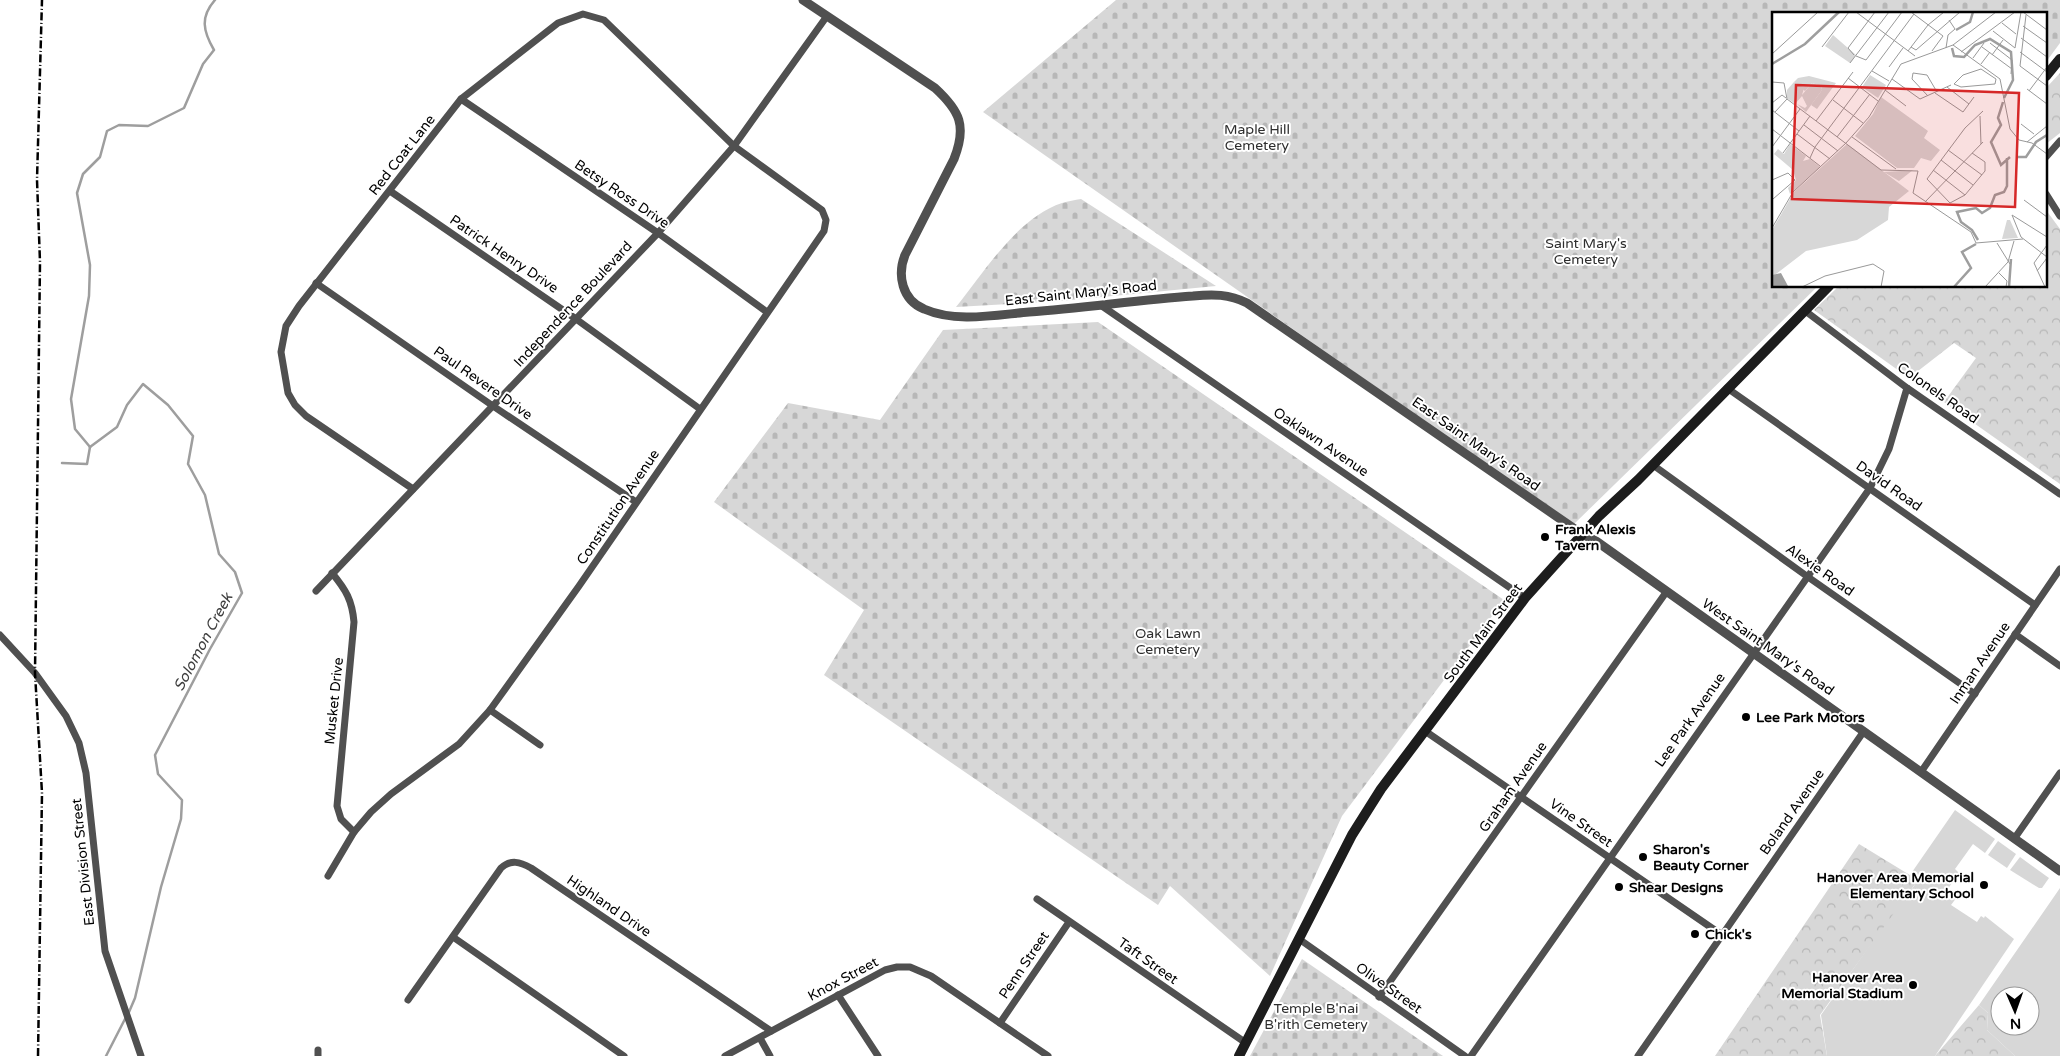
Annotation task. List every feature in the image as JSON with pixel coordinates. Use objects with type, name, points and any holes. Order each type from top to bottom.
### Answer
[{"type":"main road","points":[[2048,74],[2060,59]]},
{"type":"main road","name":"South Main Street","points":[[1239,1056],[1352,835],[1381,789],[1525,598],[1582,534],[1653,465],[1827,288]]},
{"type":"street","name":"East Saint Mary's Road","points":[[804,0],[935,88],[948,100],[960,117],[959,146],[954,159],[909,246],[900,268],[902,283],[908,299],[922,309],[944,316],[982,316],[1214,294],[1238,298],[1582,534]]},
{"type":"street","name":"Red Coat Lane","points":[[413,489],[306,416],[295,405],[288,393],[281,352],[282,338],[286,326],[316,283],[461,99],[558,23],[582,14],[604,20],[734,146]]},
{"type":"street","name":"Independence Boulevard","points":[[316,591],[658,232],[734,146],[827,16]]},
{"type":"street","name":"Betsy Ross Drive","points":[[461,99],[658,232],[768,312]]},
{"type":"street","points":[[2048,155],[2060,141]]},
{"type":"street","name":"Constitution Avenue","points":[[328,876],[354,832],[391,794],[459,744],[490,710],[824,231],[826,220],[822,210],[734,146]]},
{"type":"street","name":"Patrick Henry Drive","points":[[390,191],[576,318],[700,409]]},
{"type":"street","points":[[2048,197],[2060,216]]},
{"type":"street","name":"Paul Revere Drive","points":[[316,283],[493,406],[636,502]]},
{"type":"street","name":"Oaklawn Avenue","points":[[1102,306],[1525,598]]},
{"type":"street","name":"Colonels Road","points":[[1804,310],[1907,388],[2060,494]]},
{"type":"street","name":"David Road","points":[[1727,388],[2035,605]]},
{"type":"street","name":"Lee Park Avenue","points":[[1472,1056],[1870,488],[1898,422],[1907,388]]},
{"type":"street","name":"Alexie Road","points":[[1653,465],[1975,694]]},
{"type":"street","name":"West Saint Mary's Road","points":[[1582,534],[1596,541],[1752,654],[1864,731],[2060,871]]},
{"type":"street","name":"Inman Avenue","points":[[1921,772],[2060,569]]},
{"type":"street","name":"Musket Drive","points":[[332,573],[343,586],[352,604],[354,622],[337,806],[341,819],[354,832]]},
{"type":"street","name":"Graham Avenue","points":[[1379,997],[1666,591]]},
{"type":"street","points":[[2015,634],[2060,666]]},
{"type":"street","name":"East Division Street","points":[[0,635],[35,673],[66,716],[79,743],[86,773],[105,951],[141,1056]]},
{"type":"street","points":[[490,710],[540,745]]},
{"type":"street","name":"Vine Street","points":[[1425,731],[1722,935]]},
{"type":"street","name":"Boland Avenue","points":[[1638,1056],[1864,731]]},
{"type":"street","points":[[2014,839],[2060,773]]},
{"type":"street","name":"Highland Drive","points":[[408,1000],[501,868],[507,863],[521,863],[771,1032]]},
{"type":"street","name":"Taft Street","points":[[1037,899],[1246,1043]]},
{"type":"street","name":"Penn Street","points":[[1000,1024],[1069,922]]},
{"type":"street","points":[[453,937],[624,1056]]},
{"type":"street","name":"Olive Street","points":[[1299,939],[1465,1056]]},
{"type":"street","name":"Knox Street","points":[[725,1056],[885,970],[897,967],[910,967],[931,976],[1048,1056]]},
{"type":"street","points":[[838,995],[878,1056]]},
{"type":"street","points":[[760,1038],[770,1056]]},
{"type":"green space","name":"Saint Mary's Cemetery","points":[[1116,0],[2060,0],[2060,43],[2048,59],[2048,12],[1772,12],[1772,288],[1816,288],[1573,525],[983,112]]},
{"type":"green space","points":[[2060,73],[2060,133],[2048,142],[2048,86]]},
{"type":"green space","points":[[1081,199],[1216,286],[1061,301],[956,307],[990,262],[1016,233],[1046,210],[1062,203]]},
{"type":"green space","points":[[2048,213],[2060,229],[2060,484],[1944,402],[1976,358],[1954,343],[1909,378],[1814,310],[1837,288],[2048,288]]},
{"type":"green space","name":"Oak Lawn Cemetery","points":[[1098,322],[1504,600],[1342,816],[1270,976],[1170,886],[1158,905],[824,675],[864,610],[714,502],[788,403],[880,420],[943,330]]},
{"type":"green space","name":"Hanover Area Memorial Stadium","points":[[1955,810],[1995,839],[1985,853],[1973,844],[1955,869],[1959,873],[1947,890],[1957,897],[1951,905],[1977,922],[1981,916],[1984,918],[1985,916],[2014,939],[1935,1056],[1827,1056],[1821,1015],[1910,888],[1912,889],[1918,880],[1910,875]]},
{"type":"green space","points":[[1998,841],[2016,854],[2007,868],[1988,855]]},
{"type":"green space","points":[[1859,844],[1918,880],[1820,1015],[1827,1056],[1715,1056]]},
{"type":"green space","points":[[2020,857],[2049,878],[2042,888],[2010,870]]},
{"type":"green space","points":[[2060,888],[2060,1056],[2015,1056],[1993,1036],[2040,1036],[2040,986],[1992,986]]},
{"type":"green space","name":"Temple B'nai B'rith Cemetery","points":[[1302,959],[1443,1056],[1250,1056]]},
{"type":"green space","points":[[1990,989],[1990,1033],[1987,1030],[1988,1013],[1979,1005]]},
{"type":"green space","points":[[1979,1005],[1988,1013],[1987,1030],[1990,1036],[1993,1036],[2015,1056],[1935,1056]]},
{"type":"waterway","name":"Solomon Creek","points":[[90,447],[75,429],[71,399],[89,296],[90,265],[77,193],[83,174],[100,157],[107,131],[119,125],[148,126],[184,108],[203,64],[214,50],[207,37],[205,18],[215,0]]},
{"type":"waterway","name":"Solomon Creek","points":[[90,447],[117,427],[127,405],[143,384],[168,405],[193,436],[188,464],[205,495],[219,554],[235,572],[242,593],[210,649],[155,755],[158,774],[182,800],[181,819],[161,887],[135,998],[129,1012]]},
{"type":"waterway","points":[[62,463],[87,464],[90,447]]},
{"type":"waterway","name":"Solomon Creek","points":[[106,1056],[126,1017]]},
{"type":"railway","points":[[38,1056],[42,793],[35,673],[40,262],[37,180],[42,0]]},
{"type":"place","name":"Frank Alexis Tavern","points":[[1545,537]]},
{"type":"place","name":"Lee Park Motors","points":[[1746,717]]},
{"type":"place","name":"Sharon's Beauty Corner","points":[[1643,857]]},
{"type":"place","name":"Hanover Area Memorial Elementary School","points":[[1984,885]]},
{"type":"place","name":"Shear Designs","points":[[1619,887]]},
{"type":"place","name":"Chick's","points":[[1695,934]]},
{"type":"place","name":"Hanover Area Memorial Stadium","points":[[1913,985]]},
{"type":"park label","name":"Maple Hill Cemetery","points":[[1257,138]]}]
